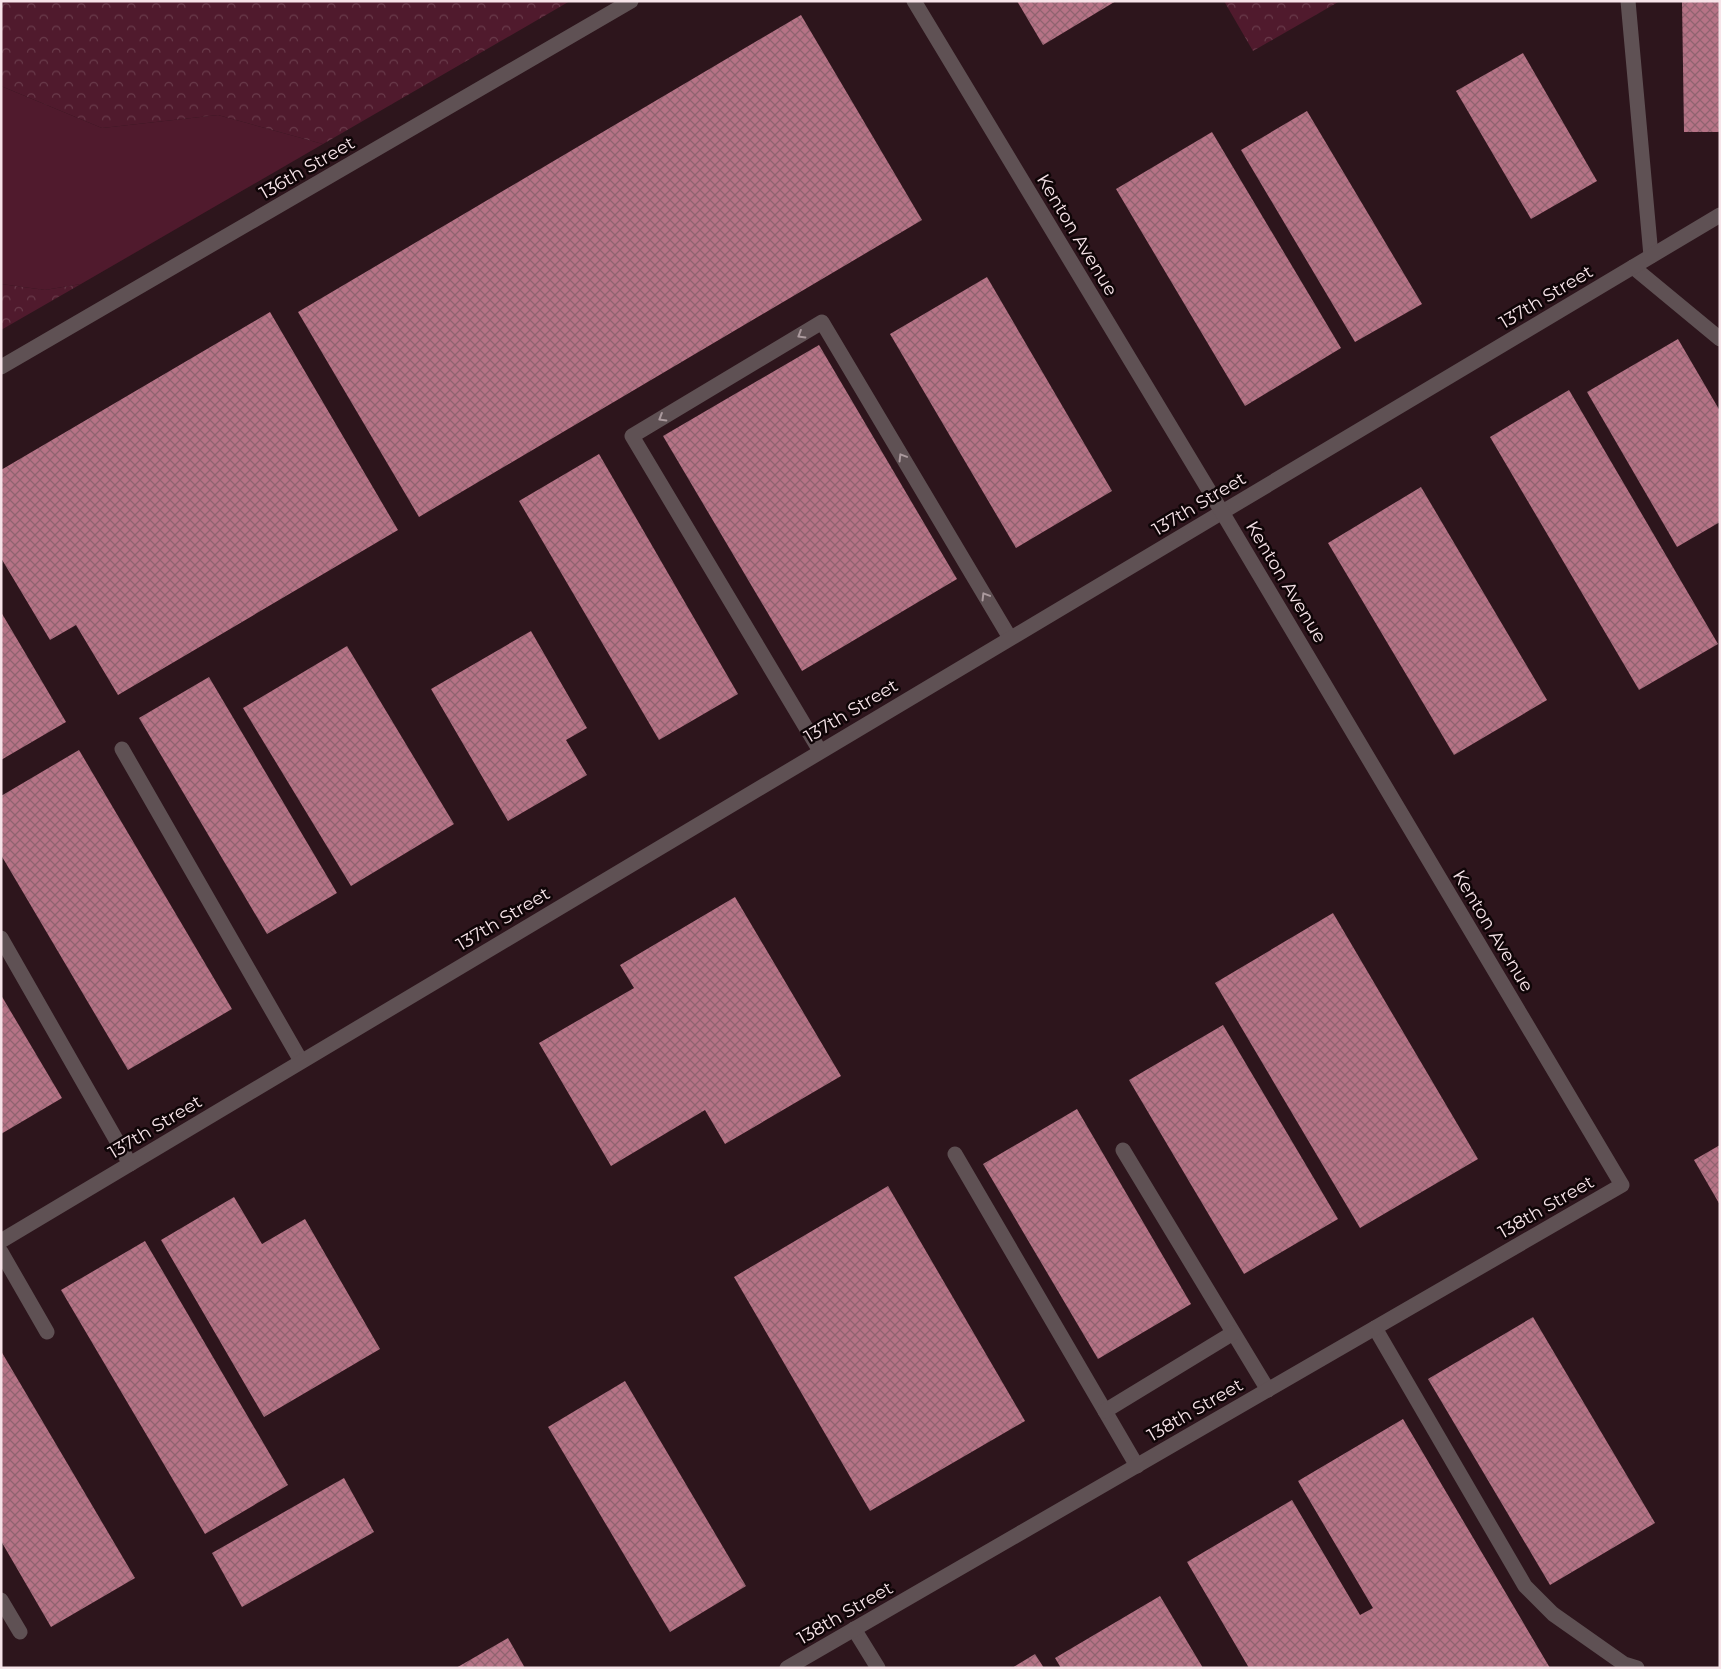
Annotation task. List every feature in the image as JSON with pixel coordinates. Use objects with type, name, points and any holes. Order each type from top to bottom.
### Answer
[{"type":"street","name":"136th Street","points":[[1,367],[631,1]]},
{"type":"street","name":"Kenton Avenue","points":[[914,1],[1222,512],[1622,1185]]},
{"type":"street","points":[[1628,1],[1651,256]]},
{"type":"street","name":"137th Street","points":[[1,1241],[1720,215]]},
{"type":"street","points":[[1633,267],[1720,340]]},
{"type":"street","points":[[820,751],[632,436],[822,322],[1010,638]]},
{"type":"street","points":[[122,749],[302,1061]]},
{"type":"street","points":[[1,938],[130,1164]]},
{"type":"street","points":[[1123,1150],[1268,1390]]},
{"type":"street","points":[[955,1154],[1137,1466]]},
{"type":"street","name":"138th Street","points":[[787,1668],[1622,1185]]},
{"type":"street","points":[[1,1252],[47,1332]]},
{"type":"street","points":[[1375,1328],[1525,1586],[1553,1614],[1624,1664],[1637,1668]]},
{"type":"street","points":[[1105,1411],[1233,1333]]},
{"type":"street","points":[[1,1600],[20,1632]]},
{"type":"street","points":[[854,1629],[878,1668]]},
{"type":"green space","points":[[1,1],[570,1],[323,144],[218,115],[102,128],[1,86]]},
{"type":"green space","points":[[1224,1],[1340,1],[1253,51]]},
{"type":"green space","points":[[1,86],[102,128],[218,115],[323,144],[81,284],[45,290],[1,284]]},
{"type":"green space","points":[[1,284],[45,290],[81,284],[1,330]]},
{"type":"building","points":[[1017,1],[1116,1],[1043,45]]},
{"type":"building","points":[[1682,1],[1720,1],[1720,132],[1684,132]]},
{"type":"building","points":[[801,15],[922,220],[419,517],[298,312]]},
{"type":"building","points":[[1523,53],[1597,181],[1531,219],[1456,91]]},
{"type":"building","points":[[1307,111],[1422,304],[1355,342],[1241,150]]},
{"type":"building","points":[[1212,132],[1341,348],[1245,406],[1116,189]]},
{"type":"building","points":[[987,277],[1112,491],[1016,548],[890,334]]},
{"type":"building","points":[[270,312],[398,530],[118,695],[76,625],[50,640],[1,558],[1,470]]},
{"type":"building","points":[[1678,339],[1720,411],[1720,522],[1677,547],[1587,392]]},
{"type":"building","points":[[819,345],[957,579],[802,671],[663,436]]},
{"type":"building","points":[[1569,390],[1718,644],[1639,690],[1490,437]]},
{"type":"building","points":[[599,454],[738,694],[659,740],[519,501]]},
{"type":"building","points":[[1421,487],[1547,700],[1454,755],[1328,543]]},
{"type":"building","points":[[1,612],[66,722],[1,760]]},
{"type":"building","points":[[531,631],[587,728],[566,740],[587,775],[508,821],[431,689]]},
{"type":"building","points":[[347,646],[454,824],[351,886],[243,708]]},
{"type":"building","points":[[209,677],[337,893],[267,934],[139,718]]},
{"type":"building","points":[[79,750],[232,1009],[128,1070],[1,855],[1,796]]},
{"type":"building","points":[[735,897],[841,1076],[725,1144],[705,1110],[611,1166],[539,1043],[634,988],[620,965]]},
{"type":"building","points":[[1333,913],[1478,1159],[1360,1228],[1215,983]]},
{"type":"building","points":[[1,995],[62,1098],[1,1134]]},
{"type":"building","points":[[1223,1025],[1338,1219],[1244,1274],[1129,1080]]},
{"type":"building","points":[[1077,1109],[1191,1304],[1098,1359],[983,1164]]},
{"type":"building","points":[[1720,1145],[1720,1205],[1694,1160]]},
{"type":"building","points":[[888,1186],[1025,1421],[870,1511],[734,1277]]},
{"type":"building","points":[[234,1197],[262,1244],[305,1219],[380,1349],[264,1417],[161,1240]]},
{"type":"building","points":[[145,1241],[288,1485],[205,1534],[61,1290]]},
{"type":"building","points":[[1533,1317],[1655,1523],[1550,1585],[1428,1379]]},
{"type":"building","points":[[1,1351],[135,1578],[51,1627],[1,1541]]},
{"type":"building","points":[[625,1381],[746,1586],[670,1632],[548,1427]]},
{"type":"building","points":[[1403,1419],[1550,1668],[1249,1668],[1187,1562],[1292,1500],[1360,1615],[1373,1608],[1298,1481]]},
{"type":"building","points":[[344,1478],[374,1532],[242,1607],[212,1553]]},
{"type":"building","points":[[1160,1596],[1203,1668],[1061,1668],[1055,1658]]},
{"type":"building","points":[[508,1638],[525,1668],[456,1668]]},
{"type":"building","points":[[1035,1654],[1044,1668],[1012,1668]]}]
